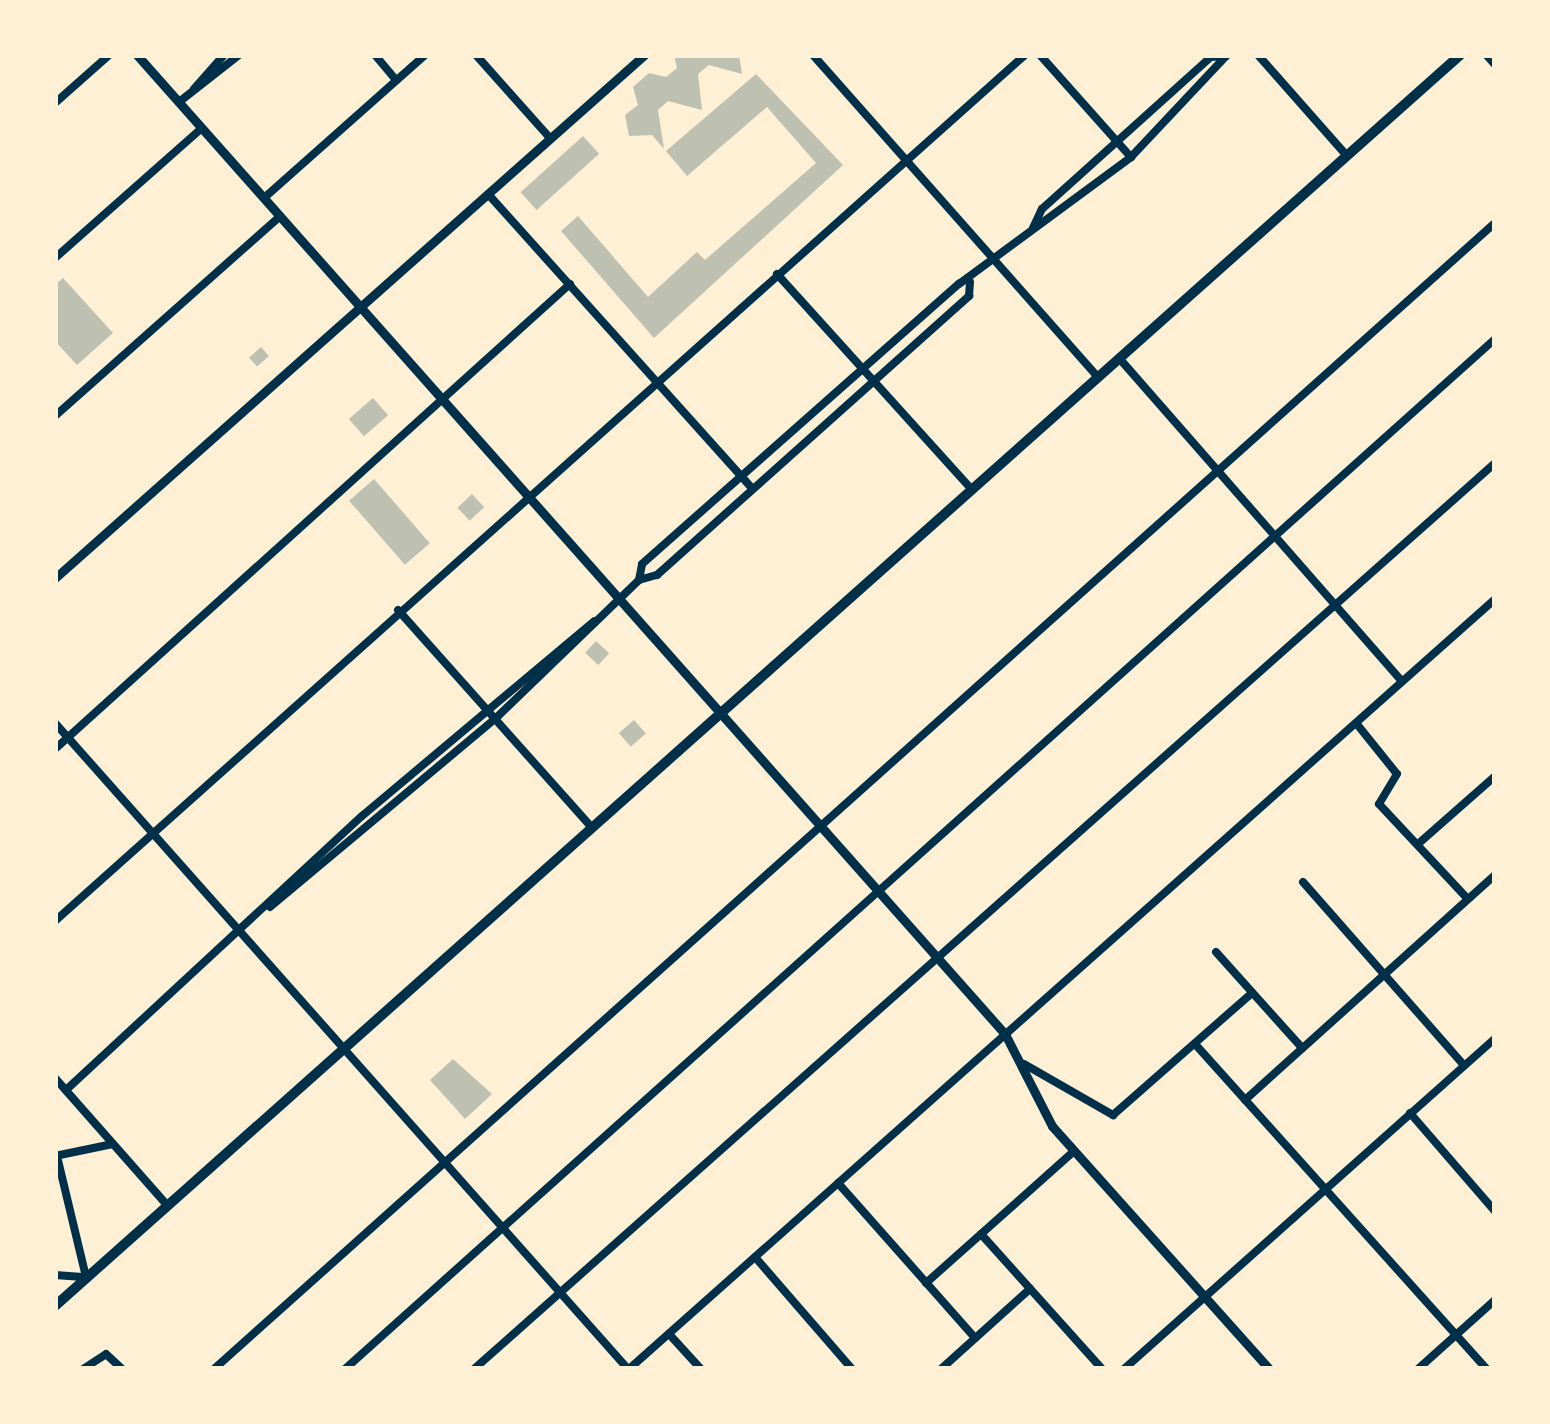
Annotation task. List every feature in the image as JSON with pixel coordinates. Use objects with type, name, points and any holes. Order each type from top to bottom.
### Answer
[{"type":"main road","points":[[55,1303],[1460,55]]},
{"type":"street","points":[[55,103],[109,55]]},
{"type":"street","points":[[137,55],[1005,1034],[1024,1064],[1043,1114],[1268,1369]]},
{"type":"street","points":[[194,90],[224,55]]},
{"type":"street","points":[[179,102],[239,55]]},
{"type":"street","points":[[375,55],[396,80]]},
{"type":"street","points":[[264,198],[424,55]]},
{"type":"street","points":[[476,55],[550,138]]},
{"type":"street","points":[[55,578],[644,55]]},
{"type":"street","points":[[813,55],[1098,377]]},
{"type":"street","points":[[821,64],[832,55]]},
{"type":"street","points":[[55,921],[398,610],[1025,55]]},
{"type":"street","points":[[1040,55],[1130,157]]},
{"type":"street","points":[[1258,55],[1347,156]]},
{"type":"street","points":[[1487,55],[1495,64]]},
{"type":"street","points":[[639,580],[642,564],[741,475],[862,368],[1033,228],[1210,57],[1226,56]]},
{"type":"street","points":[[1033,228],[1055,221],[1130,157],[1226,56]]},
{"type":"street","points":[[55,258],[202,128]]},
{"type":"street","points":[[488,194],[752,488]]},
{"type":"street","points":[[55,416],[280,216]]},
{"type":"street","points":[[214,1369],[1495,223]]},
{"type":"street","points":[[777,274],[972,490]]},
{"type":"street","points":[[270,907],[495,719],[639,580],[752,488],[969,296],[970,282]]},
{"type":"street","points":[[55,748],[570,284]]},
{"type":"street","points":[[345,1369],[882,894],[1495,339]]},
{"type":"street","points":[[1119,358],[1402,681]]},
{"type":"street","points":[[474,1369],[1495,463]]},
{"type":"street","points":[[55,722],[629,1369],[1495,599]]},
{"type":"street","points":[[398,610],[592,828]]},
{"type":"street","points":[[66,1090],[243,934],[485,708],[594,621]]},
{"type":"street","points":[[1356,723],[1396,774],[1380,804],[1468,899]]},
{"type":"street","points":[[1418,844],[1495,776]]},
{"type":"street","points":[[1245,1100],[1495,876]]},
{"type":"street","points":[[1304,882],[1464,1065]]},
{"type":"street","points":[[1216,952],[1302,1048]]},
{"type":"street","points":[[1024,1064],[1102,1114],[1118,1112],[1252,993]]},
{"type":"street","points":[[1124,1369],[1495,1038]]},
{"type":"street","points":[[1194,1044],[1487,1369]]},
{"type":"street","points":[[55,1078],[167,1205]]},
{"type":"street","points":[[1410,1114],[1493,1205]]},
{"type":"street","points":[[55,1275],[86,1277],[56,1156],[113,1144]]},
{"type":"street","points":[[926,1283],[1074,1150]]},
{"type":"street","points":[[838,1182],[975,1338]]},
{"type":"street","points":[[981,1234],[1102,1369]]},
{"type":"street","points":[[755,1257],[852,1369]]},
{"type":"street","points":[[941,1369],[1030,1289]]},
{"type":"street","points":[[1418,1369],[1495,1300]]},
{"type":"street","points":[[669,1334],[702,1369]]},
{"type":"street","points":[[82,1369],[106,1354],[122,1369]]},
{"type":"building","points":[[674,55],[739,55],[742,74],[709,65],[698,74],[702,110],[668,101],[658,110],[664,149],[652,135],[629,136],[625,115],[638,105],[633,87],[649,73],[666,77],[677,68]]},
{"type":"building","points":[[756,74],[843,165],[654,338],[561,231],[578,216],[648,297],[697,252],[705,260],[816,163],[767,107],[687,176],[666,151]]},
{"type":"building","points":[[583,136],[599,154],[537,210],[521,192]]},
{"type":"building","points":[[63,278],[113,333],[77,365],[55,341],[55,285]]},
{"type":"building","points":[[261,347],[269,356],[257,367],[249,358]]},
{"type":"building","points":[[373,398],[388,415],[364,436],[349,419]]},
{"type":"building","points":[[374,479],[430,543],[405,565],[349,501]]},
{"type":"building","points":[[472,494],[484,507],[470,521],[457,508]]},
{"type":"building","points":[[596,641],[609,653],[598,665],[585,653]]},
{"type":"building","points":[[634,720],[646,734],[631,747],[619,733]]},
{"type":"building","points":[[453,1059],[492,1094],[465,1119],[430,1080]]}]
